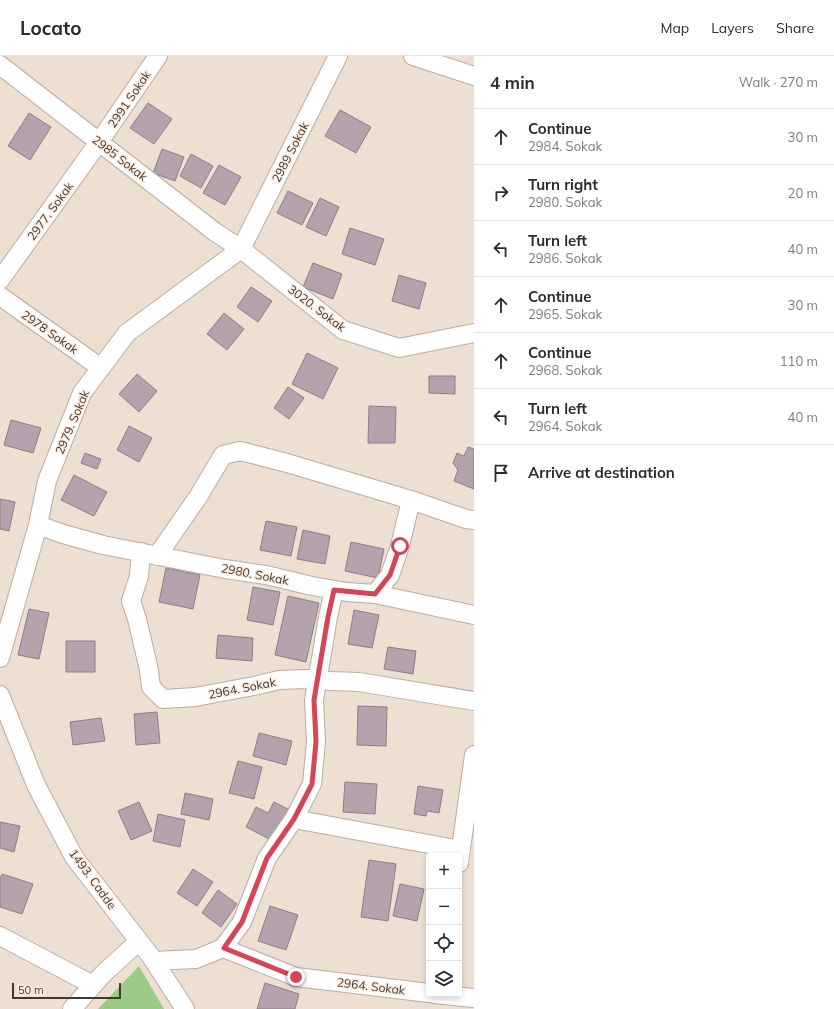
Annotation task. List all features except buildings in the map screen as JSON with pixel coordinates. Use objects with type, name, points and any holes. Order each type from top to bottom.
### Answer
[{"type":"street","name":"2991 Sokak","points":[[99,142],[158,56]]},
{"type":"street","name":"2989 Sokak","points":[[241,249],[338,56]]},
{"type":"street","points":[[412,56],[474,76]]},
{"type":"street","name":"2985 Sokak","points":[[0,65],[215,232],[241,249]]},
{"type":"street","name":"2977. Sokak","points":[[0,280],[99,142]]},
{"type":"street","name":"3020. Sokak","points":[[241,249],[343,330],[399,348],[474,333]]},
{"type":"street","name":"2979. Sokak","points":[[0,658],[38,524],[47,481],[82,393],[127,333],[241,249]]},
{"type":"street","name":"2978 Sokak","points":[[0,296],[101,368]]},
{"type":"street","points":[[148,554],[198,497],[223,454],[240,451],[287,463],[411,500],[466,519],[474,520]]},
{"type":"street","points":[[375,594],[390,575],[400,546],[411,500]]},
{"type":"street","name":"2980. Sokak","points":[[38,524],[63,534],[103,545],[225,569],[266,575],[334,590],[375,594],[474,615]]},
{"type":"street","name":"2964. Sokak","points":[[148,554],[131,601],[149,670],[151,687],[163,699],[195,697],[279,680],[305,679],[359,682],[474,701]]},
{"type":"street","points":[[154,961],[196,959],[224,948],[242,922],[267,858],[294,819],[312,784],[316,742],[314,700],[334,590]]},
{"type":"street","name":"1493. Cadde","points":[[0,695],[36,785],[74,857],[154,961],[185,1009]]},
{"type":"street","points":[[460,853],[474,755]]},
{"type":"street","points":[[294,819],[447,853]]},
{"type":"street","points":[[0,936],[93,985]]},
{"type":"street","points":[[72,1009],[103,974],[139,941]]},
{"type":"street","name":"2964. Sokak","points":[[224,948],[296,977],[426,995]]},
{"type":"street","name":"2964. Sokak","points":[[437,997],[474,998]]},
{"type":"green space","points":[[139,966],[164,1009],[98,1009]]},
{"type":"route","points":[[296,977],[224,948],[242,922],[267,858],[294,819],[312,784],[316,742],[314,700],[334,590],[375,594],[390,575],[400,546]]}]
